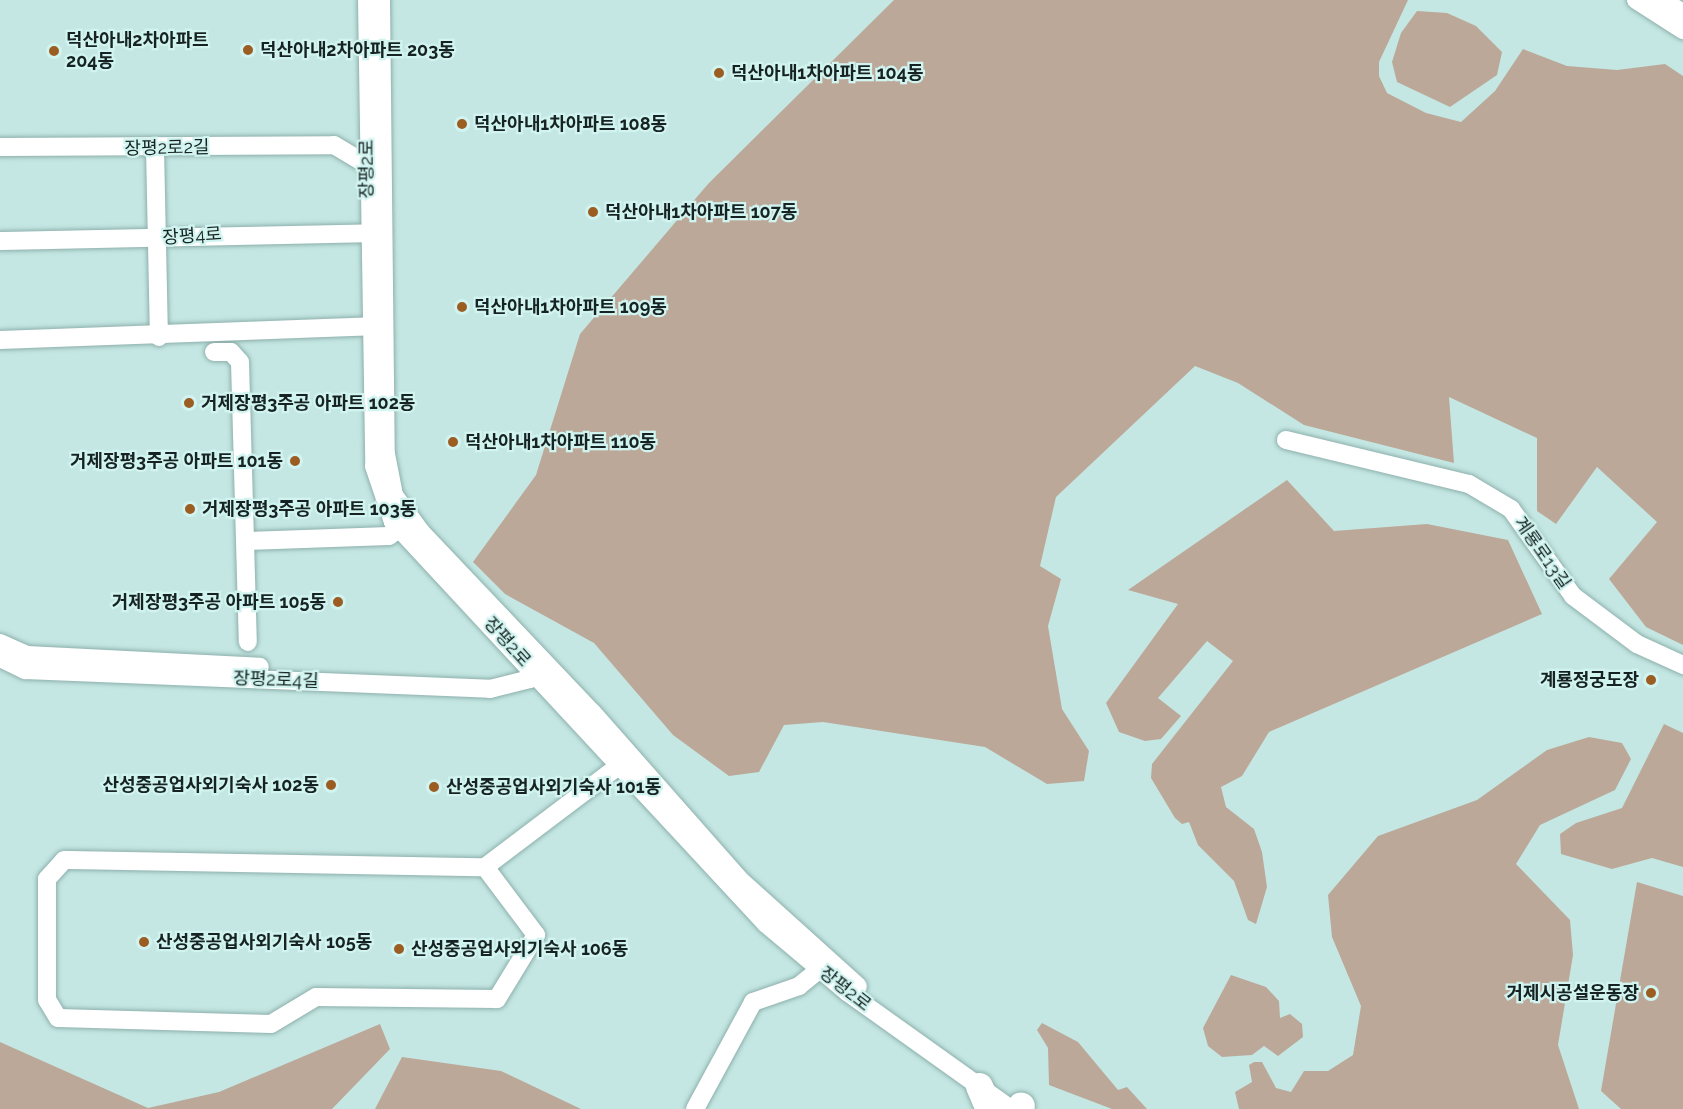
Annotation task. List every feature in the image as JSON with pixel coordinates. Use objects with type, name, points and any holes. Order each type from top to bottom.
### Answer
[{"type":"street","points":[[357,0],[358,39],[374,49],[389,43],[388,0]]},
{"type":"street","name":"장평2로","points":[[367,0],[374,49],[376,486],[405,524],[538,664],[624,761],[825,965],[984,1098],[1020,1108]]},
{"type":"street","name":"장평2로","points":[[376,233],[367,165],[367,123],[381,0]]},
{"type":"street","points":[[1636,0],[1683,30]]},
{"type":"street","points":[[1662,0],[1683,13]]},
{"type":"street","points":[[367,123],[334,145],[367,165]]},
{"type":"street","name":"장평2로2길","points":[[0,147],[155,148],[334,145]]},
{"type":"street","points":[[155,148],[155,239],[159,337]]},
{"type":"street","name":"장평4로","points":[[0,242],[155,239],[187,233],[376,233]]},
{"type":"street","points":[[0,340],[159,337],[376,326]]},
{"type":"street","points":[[214,352],[231,352],[240,362],[247,541],[248,642]]},
{"type":"street","name":"계룡로13길","points":[[1286,440],[1469,484],[1511,509],[1573,596],[1637,644],[1683,665]]},
{"type":"street","points":[[247,541],[389,536],[405,524]]},
{"type":"street","name":"장평2로4길","points":[[0,643],[27,655],[475,678],[501,678],[538,664]]},
{"type":"street","name":"장평2로4길","points":[[0,658],[25,670],[490,689],[538,664]]},
{"type":"street","points":[[485,867],[536,935],[497,999],[316,997],[272,1024],[58,1018],[46,1000],[46,879],[64,860],[485,867],[624,761]]},
{"type":"street","points":[[694,1109],[753,1002],[799,986],[825,965]]},
{"type":"street","name":"장평2로","points":[[825,965],[1020,1108]]},
{"type":"shaded area","points":[[894,0],[1408,0],[1379,62],[1379,76],[1387,93],[1426,113],[1461,122],[1495,91],[1523,49],[1567,66],[1617,70],[1665,64],[1683,76],[1683,645],[1646,627],[1609,579],[1657,522],[1597,467],[1556,524],[1537,511],[1537,438],[1449,397],[1454,463],[1304,425],[1238,383],[1195,366],[1056,497],[1040,566],[1061,579],[1048,626],[1062,709],[1089,751],[1084,781],[1047,784],[985,747],[823,722],[784,725],[759,772],[729,776],[673,735],[594,643],[505,594],[473,562],[536,475],[580,334],[708,184]]},
{"type":"shaded area","points":[[1417,11],[1447,13],[1476,26],[1502,52],[1497,75],[1450,107],[1397,82],[1392,62],[1401,33]]},
{"type":"shaded area","points":[[1287,480],[1334,531],[1427,524],[1508,540],[1542,614],[1269,732],[1242,776],[1221,787],[1226,807],[1254,829],[1262,852],[1267,887],[1256,924],[1248,920],[1234,881],[1198,845],[1189,822],[1182,824],[1175,818],[1151,778],[1152,764],[1233,661],[1207,641],[1158,698],[1181,716],[1161,739],[1145,741],[1119,732],[1106,703],[1178,604],[1128,590]]},
{"type":"shaded area","points":[[1664,724],[1683,733],[1683,867],[1652,858],[1612,869],[1561,854],[1560,834],[1576,823],[1622,808]]},
{"type":"shaded area","points":[[1589,737],[1622,743],[1631,759],[1615,790],[1540,825],[1516,864],[1570,920],[1573,955],[1558,1045],[1579,1109],[1239,1109],[1235,1092],[1252,1082],[1249,1065],[1254,1062],[1262,1062],[1276,1088],[1291,1092],[1304,1071],[1328,1071],[1353,1055],[1361,1006],[1332,937],[1328,895],[1378,836],[1477,800],[1547,750]]},
{"type":"shaded area","name":"거제시공설운동장","points":[[1637,882],[1683,896],[1683,1109],[1621,1109],[1601,1091]]},
{"type":"shaded area","points":[[1231,975],[1266,987],[1279,1001],[1280,1018],[1290,1014],[1302,1024],[1303,1037],[1278,1056],[1264,1046],[1252,1055],[1222,1057],[1208,1046],[1203,1028]]},
{"type":"shaded area","points":[[1042,1023],[1078,1042],[1118,1090],[1127,1087],[1147,1109],[1112,1109],[1049,1085],[1048,1048],[1037,1030]]},
{"type":"shaded area","points":[[380,1024],[390,1049],[332,1109],[0,1109],[0,1042],[148,1108],[219,1092]]},
{"type":"shaded area","points":[[402,1057],[501,1071],[581,1109],[375,1109]]},
{"type":"place","name":"덕산아내2차아파트 203동","points":[[248,50]]},
{"type":"place","name":"덕산아내2차아파트 204동","points":[[54,51]]},
{"type":"place","name":"덕산아내1차아파트 104동","points":[[719,73]]},
{"type":"place","name":"덕산아내1차아파트 108동","points":[[462,124]]},
{"type":"place","name":"덕산아내1차아파트 107동","points":[[593,212]]},
{"type":"place","name":"덕산아내1차아파트 109동","points":[[462,307]]},
{"type":"place","name":"거제장평3주공 아파트 102동","points":[[189,403]]},
{"type":"place","name":"덕산아내1차아파트 110동","points":[[453,442]]},
{"type":"place","name":"거제장평3주공 아파트 101동","points":[[295,461]]},
{"type":"place","name":"거제장평3주공 아파트 103동","points":[[190,509]]},
{"type":"place","name":"거제장평3주공 아파트 105동","points":[[338,602]]},
{"type":"place","name":"계룡정궁도장","points":[[1651,680]]},
{"type":"place","name":"산성중공업사외기숙사 102동","points":[[331,785]]},
{"type":"place","name":"산성중공업사외기숙사 101동","points":[[434,787]]},
{"type":"place","name":"산성중공업사외기숙사 105동","points":[[144,942]]},
{"type":"place","name":"산성중공업사외기숙사 106동","points":[[399,949]]},
{"type":"place","name":"거제시공설운동장","points":[[1651,993]]}]
